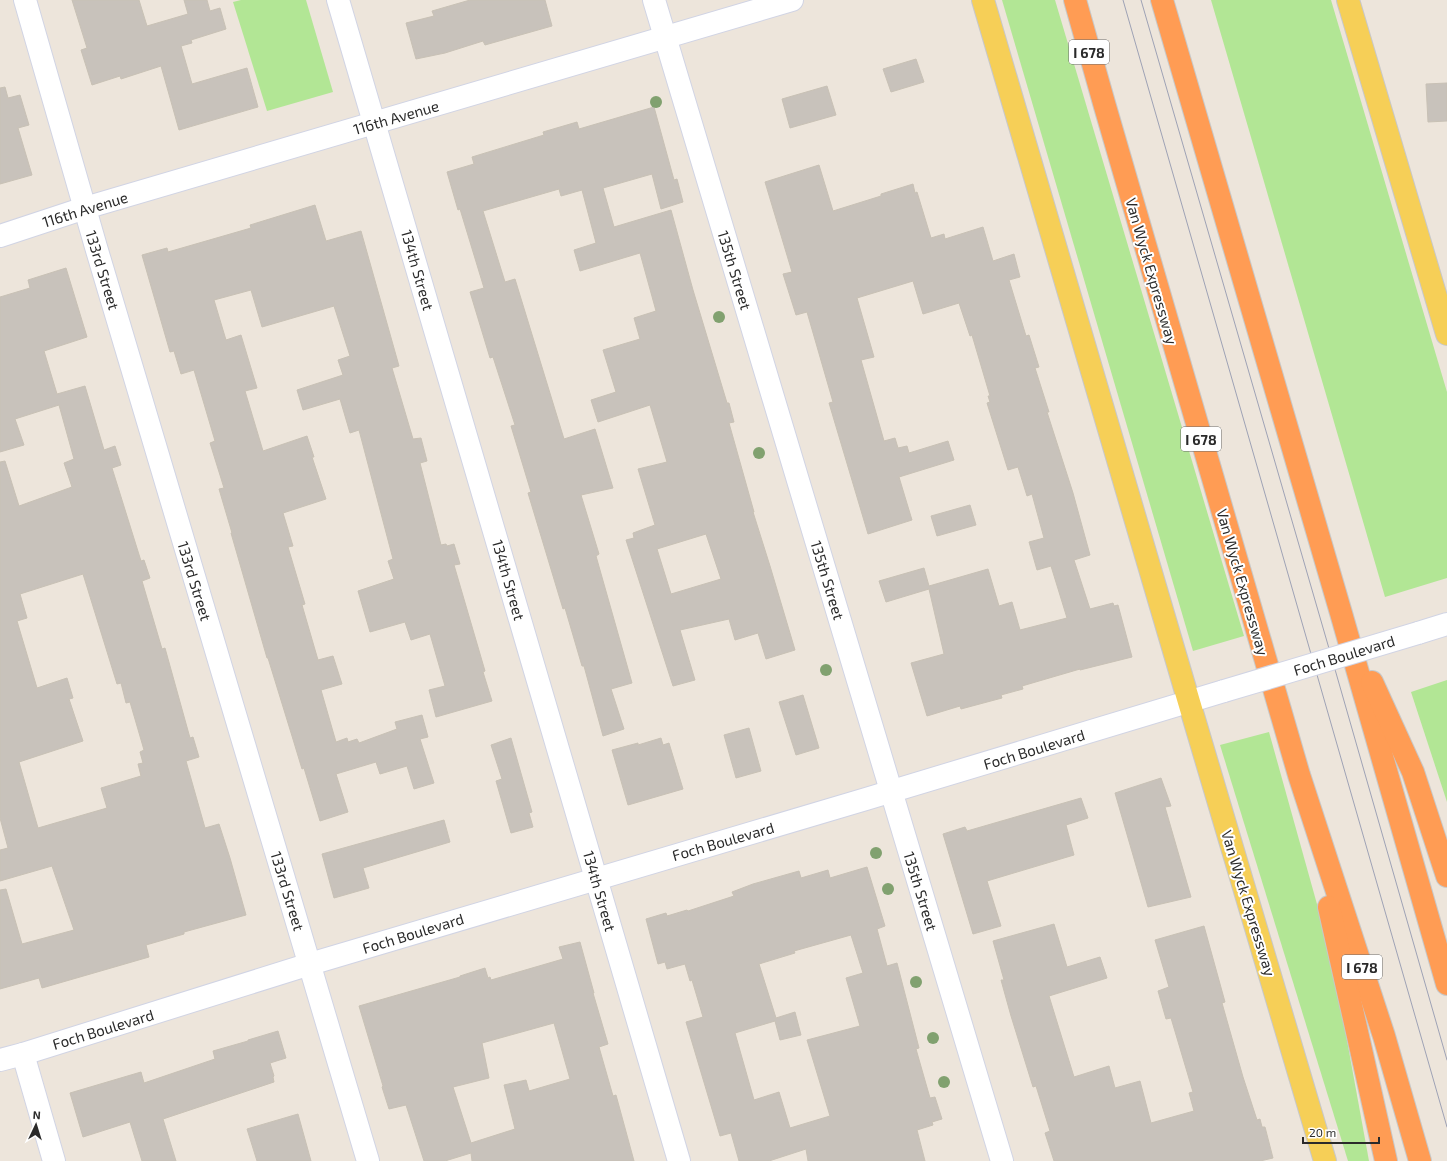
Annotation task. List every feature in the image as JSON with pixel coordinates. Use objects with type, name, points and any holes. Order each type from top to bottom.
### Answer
[{"type":"highway","points":[[1066,0],[1104,103]]},
{"type":"highway","name":"Van Wyck Expressway","points":[[1075,0],[1299,775],[1384,1036],[1420,1161]]},
{"type":"highway","points":[[1162,0],[1341,613],[1447,984]]},
{"type":"highway","points":[[1341,613],[1413,772],[1447,876]]},
{"type":"highway","points":[[1299,775],[1386,1161]]},
{"type":"main road","name":"Van Wyck Expressway","points":[[983,0],[1325,1161]]},
{"type":"main road","points":[[1348,0],[1447,334]]},
{"type":"street","name":"133rd Street","points":[[25,0],[85,208],[368,1161]]},
{"type":"street","name":"134th Street","points":[[338,0],[679,1161]]},
{"type":"street","name":"135th Street","points":[[654,0],[1002,1161]]},
{"type":"street","name":"116th Avenue","points":[[0,236],[85,208],[792,0]]},
{"type":"street","name":"Foch Boulevard","points":[[0,1060],[310,964],[892,792],[1447,624]]},
{"type":"street","points":[[22,1054],[54,1161]]},
{"type":"green space","points":[[241,0],[306,0],[333,92],[267,111],[233,2]]},
{"type":"green space","points":[[1002,0],[1055,0],[1244,636],[1193,651]]},
{"type":"green space","points":[[1211,0],[1331,0],[1447,392],[1447,578],[1385,597]]},
{"type":"green space","points":[[1447,680],[1447,802],[1411,692]]},
{"type":"green space","points":[[1269,732],[1332,958],[1369,1161],[1348,1161],[1220,745]]},
{"type":"building","points":[[72,0],[139,0],[147,26],[188,14],[184,0],[207,0],[210,11],[220,8],[226,29],[191,40],[192,43],[181,46],[192,84],[247,68],[258,107],[179,130],[161,66],[121,79],[120,76],[92,85],[81,50],[87,48]]},
{"type":"building","points":[[470,0],[545,0],[552,26],[485,45],[483,41],[445,53],[416,59],[406,23],[434,16],[432,11]]},
{"type":"building","points":[[916,59],[924,82],[891,92],[883,69]]},
{"type":"building","points":[[1447,83],[1447,121],[1428,122],[1426,84]]},
{"type":"building","points":[[827,86],[836,115],[790,128],[782,99]]},
{"type":"building","points":[[5,87],[8,98],[20,95],[29,125],[18,128],[32,175],[0,184],[0,88]]},
{"type":"building","points":[[654,107],[674,180],[677,179],[683,202],[661,209],[652,174],[603,188],[614,227],[671,210],[693,290],[727,403],[729,403],[734,422],[729,423],[753,512],[795,650],[766,659],[758,633],[735,640],[729,619],[680,630],[695,680],[673,686],[626,540],[634,538],[633,533],[655,525],[638,469],[667,462],[650,405],[598,422],[591,400],[616,392],[603,350],[640,339],[634,318],[656,311],[640,253],[580,271],[574,250],[596,243],[582,190],[561,196],[559,189],[483,211],[505,282],[515,279],[564,439],[595,429],[613,488],[581,495],[599,554],[596,556],[632,683],[611,689],[624,729],[603,736],[584,666],[582,666],[565,608],[563,609],[528,493],[531,492],[511,426],[515,425],[493,357],[490,358],[470,292],[484,288],[447,172],[474,164],[472,157],[544,135],[543,132],[577,122],[579,129]],"holes":[[[706,534],[721,579],[671,594],[657,549]]]},
{"type":"building","points":[[819,165],[833,211],[913,184],[915,193],[917,192],[931,238],[944,234],[945,239],[983,227],[993,261],[1014,254],[1020,277],[1009,280],[1026,336],[1029,335],[1039,367],[1035,368],[1090,555],[1074,560],[1090,609],[1113,603],[1114,606],[1118,605],[1132,657],[1080,669],[1022,686],[1023,689],[1001,695],[1002,698],[961,709],[960,706],[927,716],[911,663],[944,654],[929,589],[886,602],[879,581],[924,568],[929,586],[988,569],[999,606],[1012,602],[1020,630],[1067,618],[1051,566],[1037,570],[1029,542],[1044,538],[1032,494],[1027,496],[1018,467],[1008,470],[987,403],[990,402],[988,396],[990,396],[972,335],[970,336],[959,303],[923,314],[913,281],[857,298],[874,357],[861,360],[884,441],[895,438],[898,448],[907,446],[909,453],[948,441],[954,460],[899,477],[912,520],[868,534],[829,403],[833,402],[807,312],[796,315],[783,274],[792,272],[765,182]]},
{"type":"building","points":[[315,205],[326,241],[361,231],[399,366],[392,368],[413,439],[421,438],[427,461],[420,463],[441,545],[446,544],[447,546],[454,544],[460,564],[454,565],[485,671],[483,672],[492,701],[436,717],[429,690],[445,686],[430,634],[411,640],[405,622],[370,632],[358,591],[394,579],[388,561],[393,559],[359,430],[350,433],[340,399],[303,410],[297,390],[343,375],[338,360],[350,356],[334,306],[262,327],[251,290],[214,300],[226,340],[241,335],[257,388],[245,391],[263,451],[307,436],[314,457],[312,457],[326,499],[283,513],[293,546],[288,547],[305,604],[302,605],[318,660],[333,656],[342,684],[321,690],[336,742],[347,738],[348,742],[357,739],[359,743],[397,729],[395,722],[422,715],[428,737],[420,739],[434,783],[414,789],[407,766],[380,774],[376,762],[336,774],[348,812],[320,821],[267,658],[231,533],[219,489],[224,488],[210,443],[215,441],[194,370],[181,374],[174,351],[170,352],[142,255],[167,248],[168,252],[251,228],[250,225]]},
{"type":"building","points":[[66,268],[87,337],[44,351],[57,394],[85,386],[104,450],[115,446],[121,465],[112,468],[141,561],[144,560],[150,578],[142,581],[162,649],[165,648],[190,738],[193,737],[199,757],[186,761],[205,828],[219,824],[246,915],[184,932],[184,934],[146,945],[149,957],[42,988],[39,978],[0,989],[0,890],[6,889],[22,944],[74,930],[52,866],[0,881],[0,850],[8,848],[0,818],[0,462],[5,461],[19,506],[72,487],[64,463],[74,459],[59,405],[15,419],[24,445],[0,452],[0,297],[30,288],[28,280]],"holes":[[[83,574],[117,684],[121,683],[126,703],[130,702],[144,750],[140,752],[143,763],[138,764],[141,776],[101,788],[107,808],[38,828],[19,762],[83,741],[69,699],[73,698],[67,678],[37,688],[17,621],[27,618],[20,594]]]},
{"type":"building","points":[[970,505],[976,525],[937,536],[931,516]]},
{"type":"building","points":[[803,695],[819,748],[796,755],[779,702]]},
{"type":"building","points":[[749,728],[761,771],[736,778],[724,735]]},
{"type":"building","points":[[511,738],[532,812],[529,813],[533,827],[511,833],[496,781],[502,779],[491,745]]},
{"type":"building","points":[[661,738],[663,745],[669,743],[683,789],[628,805],[612,750],[638,743],[638,745]]},
{"type":"building","points":[[1161,778],[1171,806],[1165,807],[1191,897],[1148,907],[1115,793]]},
{"type":"building","points":[[1081,798],[1088,818],[1066,825],[1074,855],[987,881],[1001,926],[973,934],[943,834],[965,827],[967,831]]},
{"type":"building","points":[[444,820],[450,842],[363,868],[369,888],[334,898],[322,854]]},
{"type":"building","points":[[867,867],[885,926],[877,929],[887,966],[897,963],[919,1048],[916,1049],[930,1098],[935,1097],[942,1119],[932,1122],[933,1125],[917,1130],[925,1161],[808,1161],[806,1149],[769,1161],[739,1161],[731,1133],[720,1136],[686,1022],[703,1017],[692,980],[690,981],[685,964],[667,969],[665,962],[658,964],[646,919],[666,913],[667,916],[687,910],[688,911],[734,896],[732,892],[753,884],[799,871],[801,878],[828,870],[830,878]],"holes":[[[851,935],[863,973],[846,978],[860,1026],[807,1040],[830,1116],[790,1128],[779,1092],[754,1100],[735,1033],[775,1021],[780,1040],[801,1035],[795,1012],[776,1018],[759,964],[795,953],[794,951]]]},
{"type":"building","points":[[1054,924],[1067,967],[1100,957],[1107,978],[1049,996],[1074,1077],[1109,1066],[1115,1088],[1140,1081],[1151,1123],[1194,1111],[1189,1093],[1193,1092],[1171,1018],[1166,1019],[1158,991],[1169,987],[1155,940],[1204,926],[1225,1002],[1222,1003],[1243,1077],[1257,1120],[1260,1119],[1262,1127],[1265,1127],[1273,1158],[1260,1161],[1054,1161],[1045,1133],[1050,1131],[1036,1086],[1033,1087],[1011,1016],[1001,980],[1004,980],[993,941]]},
{"type":"building","points":[[580,942],[608,1044],[599,1047],[613,1096],[616,1095],[634,1161],[472,1161],[471,1153],[445,1161],[424,1161],[406,1105],[389,1109],[359,1006],[460,977],[485,968],[488,978],[490,977],[491,980],[563,959],[559,947]],"holes":[[[554,1023],[570,1079],[529,1091],[526,1080],[504,1085],[515,1129],[471,1143],[453,1087],[489,1078],[482,1043]]]},
{"type":"building","points":[[278,1031],[286,1058],[270,1063],[274,1076],[274,1082],[163,1119],[176,1161],[142,1161],[130,1122],[83,1137],[70,1093],[141,1072],[144,1083],[215,1059],[213,1051]]},
{"type":"building","points":[[298,1114],[311,1161],[257,1161],[247,1129]]},
{"type":"tram line","points":[[1123,0],[1447,1127]]},
{"type":"tram line","points":[[1141,0],[1447,1060]]}]
